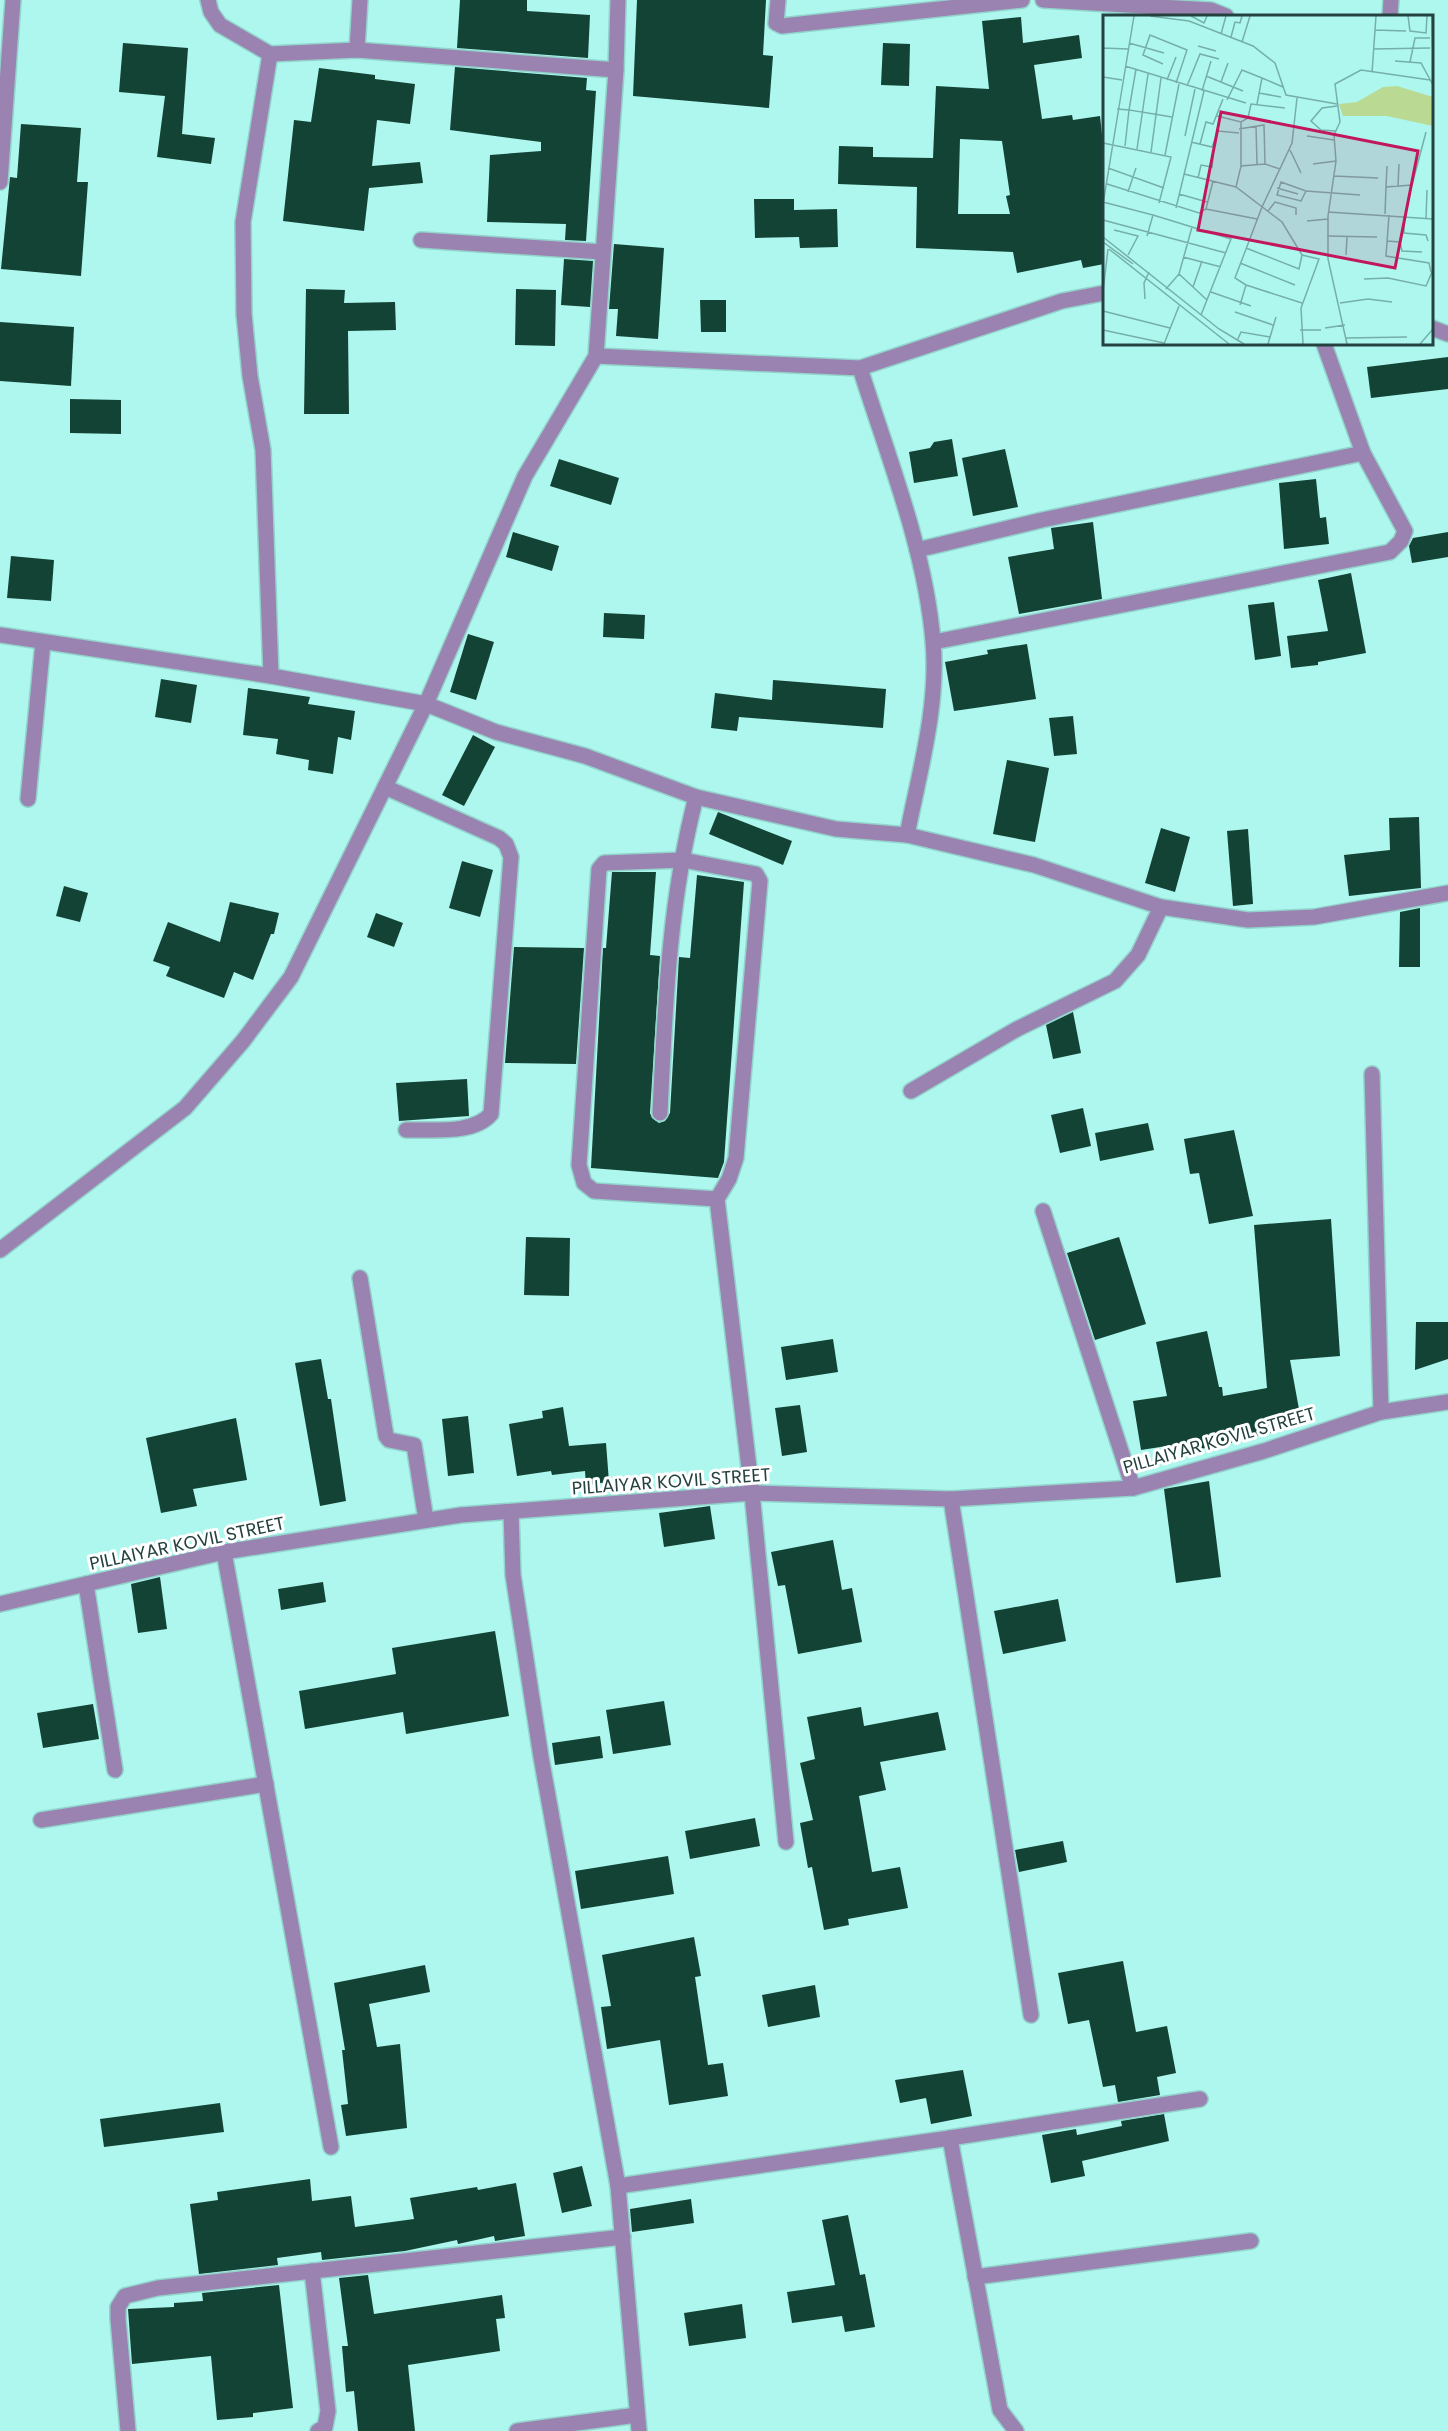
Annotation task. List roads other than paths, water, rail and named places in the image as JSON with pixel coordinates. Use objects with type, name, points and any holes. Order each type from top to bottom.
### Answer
[{"type":"street","points":[[0,182],[14,0]]},
{"type":"street","points":[[208,0],[220,26],[270,54],[357,50],[616,70]]},
{"type":"street","points":[[357,50],[360,0]]},
{"type":"street","points":[[0,1250],[184,1108],[243,1041],[291,977],[385,787],[426,704],[525,476],[596,356],[616,70],[618,0]]},
{"type":"street","points":[[778,0],[776,23],[782,26],[1022,0]]},
{"type":"street","points":[[1043,0],[1211,10],[1224,15]]},
{"type":"street","points":[[1390,15],[1391,0]]},
{"type":"street","points":[[270,54],[243,222],[244,314],[250,376],[263,450],[271,676]]},
{"type":"street","points":[[421,240],[603,252]]},
{"type":"street","points":[[596,356],[860,369],[1062,301],[1103,292]]},
{"type":"street","points":[[1433,329],[1448,334]]},
{"type":"street","points":[[934,642],[1390,552],[1401,541],[1405,531],[1363,453],[1324,345]]},
{"type":"street","points":[[860,369],[917,550],[934,642],[931,714],[907,835]]},
{"type":"street","points":[[917,550],[1042,520],[1363,453]]},
{"type":"street","points":[[0,635],[271,676],[426,704],[496,732],[585,756],[696,797],[836,829],[907,835],[1034,865],[1161,907],[1248,920],[1314,917],[1448,892]]},
{"type":"street","points":[[28,799],[43,642]]},
{"type":"street","points":[[385,787],[499,838],[506,843],[510,857],[491,1114],[484,1122],[473,1126],[406,1130]]},
{"type":"street","points":[[660,1113],[667,978],[683,860],[696,797]]},
{"type":"street","points":[[717,1199],[594,1191],[584,1183],[579,1165],[600,865],[609,862],[683,860],[756,874],[761,887],[736,1158],[729,1179],[717,1199],[752,1493],[786,1842]]},
{"type":"street","points":[[911,1091],[1017,1029],[1115,981],[1138,955],[1161,907]]},
{"type":"street","points":[[1372,1074],[1381,1412]]},
{"type":"street","points":[[1043,1211],[1133,1488]]},
{"type":"street","points":[[360,1278],[386,1436],[389,1440],[414,1445],[426,1520]]},
{"type":"street","name":"PILLAIYAR KOVIL STREET","points":[[0,1604],[224,1552],[426,1520],[752,1493],[951,1499],[1133,1488],[1264,1451],[1381,1412],[1448,1402]]},
{"type":"street","points":[[951,1499],[1031,2015]]},
{"type":"street","points":[[511,1512],[513,1575],[539,1746],[618,2186],[639,2431]]},
{"type":"street","points":[[224,1552],[331,2147]]},
{"type":"street","points":[[86,1584],[115,1770]]},
{"type":"street","points":[[40,1820],[266,1784]]},
{"type":"street","points":[[618,2186],[1200,2099]]},
{"type":"street","points":[[950,2138],[1000,2410],[1016,2431]]},
{"type":"street","points":[[128,2431],[118,2319],[118,2307],[125,2296],[158,2288],[623,2238]]},
{"type":"street","points":[[975,2277],[1251,2241]]},
{"type":"street","points":[[312,2271],[328,2411],[325,2427],[318,2431]]},
{"type":"street","points":[[517,2431],[637,2415]]}]
